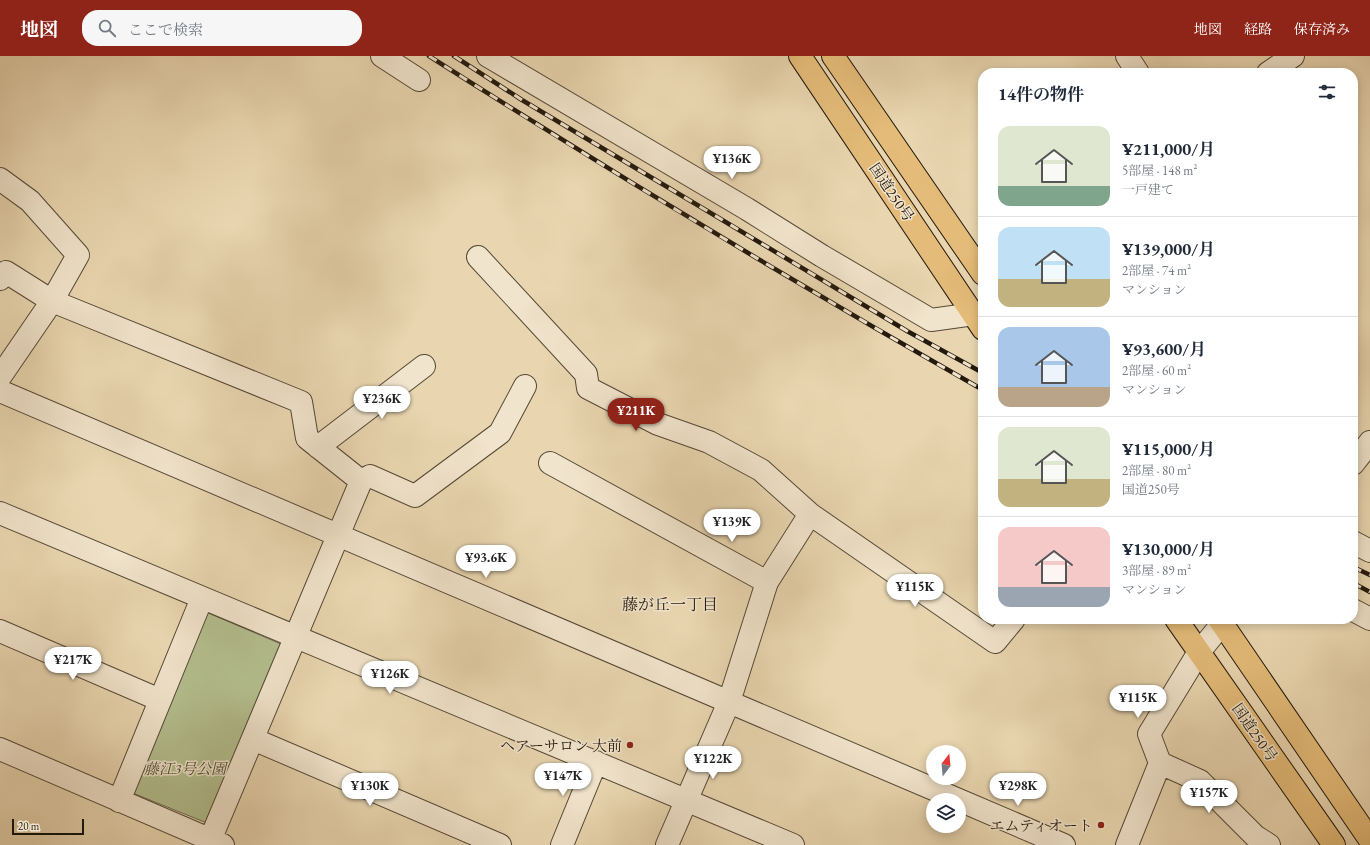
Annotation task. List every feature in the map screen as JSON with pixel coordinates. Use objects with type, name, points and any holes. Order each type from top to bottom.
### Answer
[{"type":"highway","name":"国道250号","points":[[800,56],[978,322]]},
{"type":"highway","name":"国道250号","points":[[833,56],[978,263]]},
{"type":"highway","name":"国道250号","points":[[1179,624],[1334,845]]},
{"type":"highway","points":[[1225,624],[1370,840]]},
{"type":"street","points":[[382,56],[419,80]]},
{"type":"street","points":[[488,56],[747,208],[822,256],[931,320],[978,322]]},
{"type":"street","points":[[1127,56],[1135,68]]},
{"type":"street","points":[[1275,68],[1293,56]]},
{"type":"street","points":[[0,180],[30,201],[78,255],[52,301],[0,377]]},
{"type":"street","points":[[478,256],[586,374],[588,388],[658,424],[709,442],[761,470],[810,514],[995,642],[1010,624]]},
{"type":"street","points":[[0,279],[6,272],[52,301],[301,402],[307,438],[361,481]]},
{"type":"street","points":[[318,447],[424,366]]},
{"type":"street","points":[[0,749],[214,843],[253,738],[361,481],[370,476],[415,496],[500,433],[525,386]]},
{"type":"street","points":[[0,391],[943,793]]},
{"type":"street","points":[[550,463],[767,582]]},
{"type":"street","points":[[0,513],[686,800],[780,843]]},
{"type":"street","points":[[667,845],[729,702],[767,582],[810,514]]},
{"type":"street","points":[[1358,545],[1370,551]]},
{"type":"street","points":[[119,801],[202,598]]},
{"type":"street","points":[[1358,612],[1370,618]]},
{"type":"street","points":[[1127,845],[1160,762],[1149,734],[1199,652],[1221,624]]},
{"type":"street","points":[[0,631],[160,700]]},
{"type":"street","points":[[253,738],[500,845]]},
{"type":"street","points":[[562,845],[596,762]]},
{"type":"street","points":[[1160,762],[1200,781],[1255,836],[1269,845]]},
{"type":"street","points":[[966,803],[1064,845]]},
{"type":"green space","name":"藤江3号公園","points":[[206,612],[281,644],[207,823],[130,792]]},
{"type":"railway","points":[[429,56],[704,226],[978,387]]},
{"type":"railway","points":[[454,56],[522,100],[907,331],[978,370]]},
{"type":"railway","points":[[1358,569],[1370,575]]},
{"type":"railway","points":[[1358,586],[1370,592]]},
{"type":"place","name":"ヘアーサロン 大前","points":[[630,745]]},
{"type":"place","name":"エムティオート","points":[[1101,825]]},
{"type":"district","name":"藤が丘一丁目","points":[[670,604]]}]
